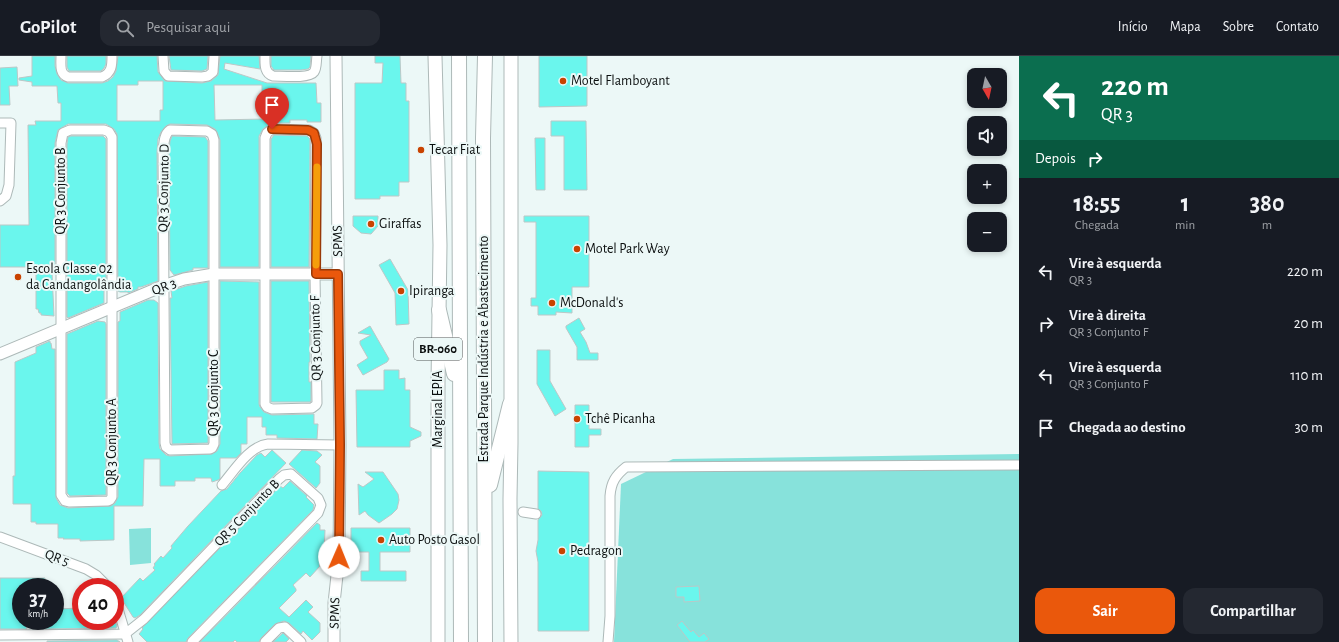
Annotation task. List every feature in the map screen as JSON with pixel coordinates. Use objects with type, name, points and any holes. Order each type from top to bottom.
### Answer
[{"type":"highway","name":"Estrada Parque Indústria e Abastecimento","points":[[459,56],[461,642]]},
{"type":"highway","name":"Estrada Parque Indústria e Abastecimento","points":[[485,56],[483,146],[485,642]]},
{"type":"highway","points":[[439,310],[459,399]]},
{"type":"highway","points":[[485,505],[510,404]]},
{"type":"main road","name":"Marginal EPIA","points":[[435,56],[440,237],[438,383],[438,642]]},
{"type":"main road","points":[[510,56],[511,642]]},
{"type":"street","points":[[61,56],[62,72],[64,76],[68,77],[102,77],[111,70],[112,56]]},
{"type":"street","points":[[163,56],[164,71],[168,76],[202,77],[208,76],[213,72],[214,56]]},
{"type":"street","points":[[265,56],[266,71],[270,76],[311,75],[316,69],[317,56]]},
{"type":"street","name":"SPMS","points":[[334,642],[334,603],[339,557],[340,445],[336,56]]},
{"type":"street","points":[[0,122],[11,123],[9,185],[6,196],[0,201]]},
{"type":"street","name":"QR 3 Conjunto F","points":[[276,129],[308,130],[314,133],[316,138],[316,405],[312,408],[272,409],[267,407],[265,404],[265,274],[265,138],[268,131],[276,129]]},
{"type":"street","name":"QR 3 Conjunto B","points":[[61,328],[61,143],[62,136],[66,131],[104,130],[109,132],[112,137],[112,308]]},
{"type":"street","name":"QR 3 Conjunto D","points":[[163,286],[163,153],[164,138],[170,130],[207,131],[214,136],[214,274]]},
{"type":"street","name":"QR 3","points":[[0,354],[163,286],[184,279],[214,274],[338,274]]},
{"type":"street","name":"QR 3 Conjunto C","points":[[163,286],[166,447],[170,450],[210,449],[214,444],[214,274]]},
{"type":"street","name":"QR 3 Conjunto A","points":[[61,328],[62,495],[65,501],[69,502],[108,501],[112,496],[112,308]]},
{"type":"street","points":[[222,485],[258,446],[268,444],[340,445]]},
{"type":"street","points":[[608,642],[610,616],[611,486],[619,472],[626,467],[1019,465]]},
{"type":"street","name":"QR 5 Conjunto B","points":[[126,638],[284,475],[291,474],[318,498],[321,505],[318,513],[192,642]]},
{"type":"street","points":[[523,512],[536,514]]},
{"type":"street","name":"QR 5","points":[[0,537],[86,569],[99,578]]},
{"type":"street","points":[[265,642],[279,628],[285,627],[301,642]]},
{"type":"street","points":[[0,635],[126,638]]},
{"type":"shaded area","points":[[1019,454],[1019,642],[614,642],[621,484],[673,459]]},
{"type":"shaded area","points":[[151,528],[151,563],[130,565],[129,529]]},
{"type":"building","points":[[32,56],[55,56],[57,74],[61,80],[68,83],[102,83],[113,77],[116,71],[118,56],[157,56],[158,72],[165,81],[202,83],[211,81],[218,75],[220,56],[259,56],[260,69],[225,63],[224,69],[267,83],[316,83],[317,103],[321,103],[321,122],[290,120],[290,123],[272,123],[263,129],[259,136],[259,267],[220,267],[220,140],[217,132],[215,129],[207,125],[170,124],[161,132],[158,139],[157,152],[158,281],[138,287],[138,289],[128,293],[118,291],[117,134],[114,129],[106,124],[68,124],[58,130],[55,143],[55,272],[52,272],[54,316],[41,315],[38,309],[36,309],[36,267],[0,267],[0,225],[29,225],[28,125],[36,125],[35,121],[61,121],[61,103],[58,103],[57,86],[32,86],[32,82],[19,80],[19,78],[32,76]],"holes":[[[138,81],[163,81],[163,110],[160,110],[160,121],[117,121],[117,85],[138,85]],[[214,85],[262,85],[262,103],[265,103],[265,119],[215,120]]]},
{"type":"building","points":[[67,56],[106,56],[106,64],[101,71],[69,71],[67,67]]},
{"type":"building","points":[[169,56],[208,56],[207,69],[202,71],[171,70]]},
{"type":"building","points":[[271,56],[311,56],[310,67],[308,69],[301,70],[274,70],[271,66]]},
{"type":"building","points":[[375,56],[400,56],[401,83],[406,83],[406,101],[409,101],[409,182],[399,182],[399,196],[380,196],[380,199],[355,199],[355,83],[382,83],[383,63],[375,63]]},
{"type":"building","name":"Motel Flamboyant","points":[[539,56],[587,56],[587,106],[539,107]]},
{"type":"building","points":[[17,67],[18,86],[9,86],[10,105],[0,105],[0,68]]},
{"type":"building","points":[[551,121],[586,121],[587,190],[564,190],[564,136],[551,136]]},
{"type":"building","points":[[274,135],[307,136],[310,139],[309,267],[271,267],[271,139]]},
{"type":"building","points":[[103,136],[106,139],[106,288],[104,288],[104,303],[68,318],[67,144],[68,137]]},
{"type":"building","points":[[172,136],[205,137],[208,141],[208,268],[193,268],[193,270],[174,275],[170,270],[169,153]]},
{"type":"building","points":[[535,138],[545,138],[545,190],[536,190]]},
{"type":"building","points":[[353,216],[378,216],[378,226],[371,234],[361,233],[353,226]]},
{"type":"building","points":[[524,216],[589,216],[589,287],[572,287],[572,313],[556,312],[556,315],[538,315],[538,306],[531,306],[531,298],[536,298],[536,222],[524,222]]},
{"type":"building","name":"Ipiranga","points":[[390,259],[408,290],[409,324],[396,325],[395,293],[379,265]]},
{"type":"building","points":[[220,281],[259,282],[260,407],[264,412],[272,415],[314,414],[314,424],[318,424],[317,439],[277,438],[277,435],[266,435],[266,427],[262,427],[262,417],[247,417],[247,444],[241,444],[241,453],[236,458],[220,458],[220,479],[218,480],[212,482],[211,478],[195,478],[195,481],[175,481],[175,486],[160,486],[160,459],[144,459],[143,506],[114,506],[114,540],[80,541],[80,539],[58,538],[58,524],[36,524],[36,522],[31,522],[31,504],[13,504],[13,476],[15,476],[15,362],[36,353],[36,347],[50,341],[52,349],[55,349],[56,498],[60,505],[68,508],[111,506],[115,503],[118,497],[118,322],[120,321],[120,312],[148,300],[154,300],[158,303],[160,449],[166,455],[170,456],[212,454],[217,451],[220,444]]},
{"type":"building","points":[[271,281],[309,281],[310,402],[271,402]]},
{"type":"building","points":[[208,282],[208,443],[172,444],[171,291],[186,286]]},
{"type":"building","points":[[579,318],[585,329],[580,332],[590,353],[598,353],[598,360],[577,360],[577,347],[566,326]]},
{"type":"building","points":[[98,321],[105,322],[106,324],[106,495],[70,496],[67,493],[67,334]]},
{"type":"building","points":[[370,326],[389,359],[387,362],[363,375],[357,365],[368,358],[360,344],[360,341],[371,335],[358,333]]},
{"type":"building","points":[[537,350],[550,350],[550,381],[566,409],[555,416],[537,384]]},
{"type":"building","points":[[384,370],[399,370],[399,379],[405,378],[405,390],[410,390],[410,427],[421,432],[421,436],[410,441],[410,447],[357,447],[356,390],[384,390]]},
{"type":"building","points":[[575,405],[589,405],[589,429],[601,429],[601,435],[589,435],[589,447],[575,447]]},
{"type":"building","points":[[272,450],[286,463],[140,615],[135,618],[133,617],[124,603],[124,595],[140,578],[143,581],[155,570],[153,568],[155,565],[154,564],[161,556],[163,558],[188,526],[221,491],[227,489],[257,455],[261,453],[265,457]]},
{"type":"building","points":[[302,450],[317,451],[322,455],[315,462],[320,466],[320,483],[316,488],[289,464]]},
{"type":"building","name":"Pedragon","points":[[538,471],[589,472],[589,631],[538,631],[538,562],[536,551],[538,540],[538,520],[542,515],[541,511],[538,509]]},
{"type":"building","points":[[365,472],[383,472],[398,494],[399,500],[397,509],[379,523],[365,511],[359,515],[358,484],[363,487],[374,479]]},
{"type":"building","points":[[290,481],[307,496],[306,497],[314,505],[313,510],[188,638],[186,642],[147,642],[139,634],[143,629],[142,628],[280,486],[283,488]]},
{"type":"building","points":[[317,523],[320,525],[320,530],[325,530],[324,554],[320,559],[322,561],[319,565],[320,566],[310,577],[306,573],[293,585],[296,591],[279,608],[289,617],[306,600],[313,607],[308,612],[320,623],[320,632],[312,640],[303,631],[301,634],[289,623],[284,621],[275,624],[259,642],[237,642],[235,640],[233,642],[200,642]]},
{"type":"building","name":"Auto Posto Gasol","points":[[351,528],[410,528],[410,552],[380,552],[380,571],[406,571],[406,581],[361,581],[361,571],[369,571],[369,552],[351,552]]},
{"type":"building","points":[[0,578],[12,578],[12,629],[0,629]]},
{"type":"building","points":[[699,586],[700,601],[684,602],[684,597],[676,597],[676,587]]},
{"type":"building","points":[[72,608],[72,629],[64,629],[64,609]]},
{"type":"building","points":[[682,621],[691,632],[693,630],[699,637],[704,633],[709,639],[705,642],[690,642],[677,625]]},
{"type":"building","points":[[283,633],[289,639],[286,642],[273,642]]},
{"type":"building","points":[[117,640],[120,642],[47,642],[47,641]]},
{"type":"slow traffic","points":[[316,265],[317,167]]},
{"type":"place","name":"Motel Flamboyant","points":[[563,81]]},
{"type":"place","name":"Tecar Fiat","points":[[421,150]]},
{"type":"place","name":"Giraffas","points":[[371,224]]},
{"type":"place","name":"Motel Park Way","points":[[577,249]]},
{"type":"place","name":"Escola Classe 02 da Candangolândia","points":[[18,277]]},
{"type":"place","name":"Ipiranga","points":[[401,291]]},
{"type":"place","name":"McDonald's","points":[[552,303]]},
{"type":"place","name":"Tchê Picanha","points":[[577,419]]},
{"type":"place","name":"Auto Posto Gasol","points":[[381,540]]},
{"type":"place","name":"Pedragon","points":[[562,551]]},
{"type":"route","points":[[272,129],[308,130],[314,133],[317,144],[316,274],[338,274],[340,445],[339,557]]}]
